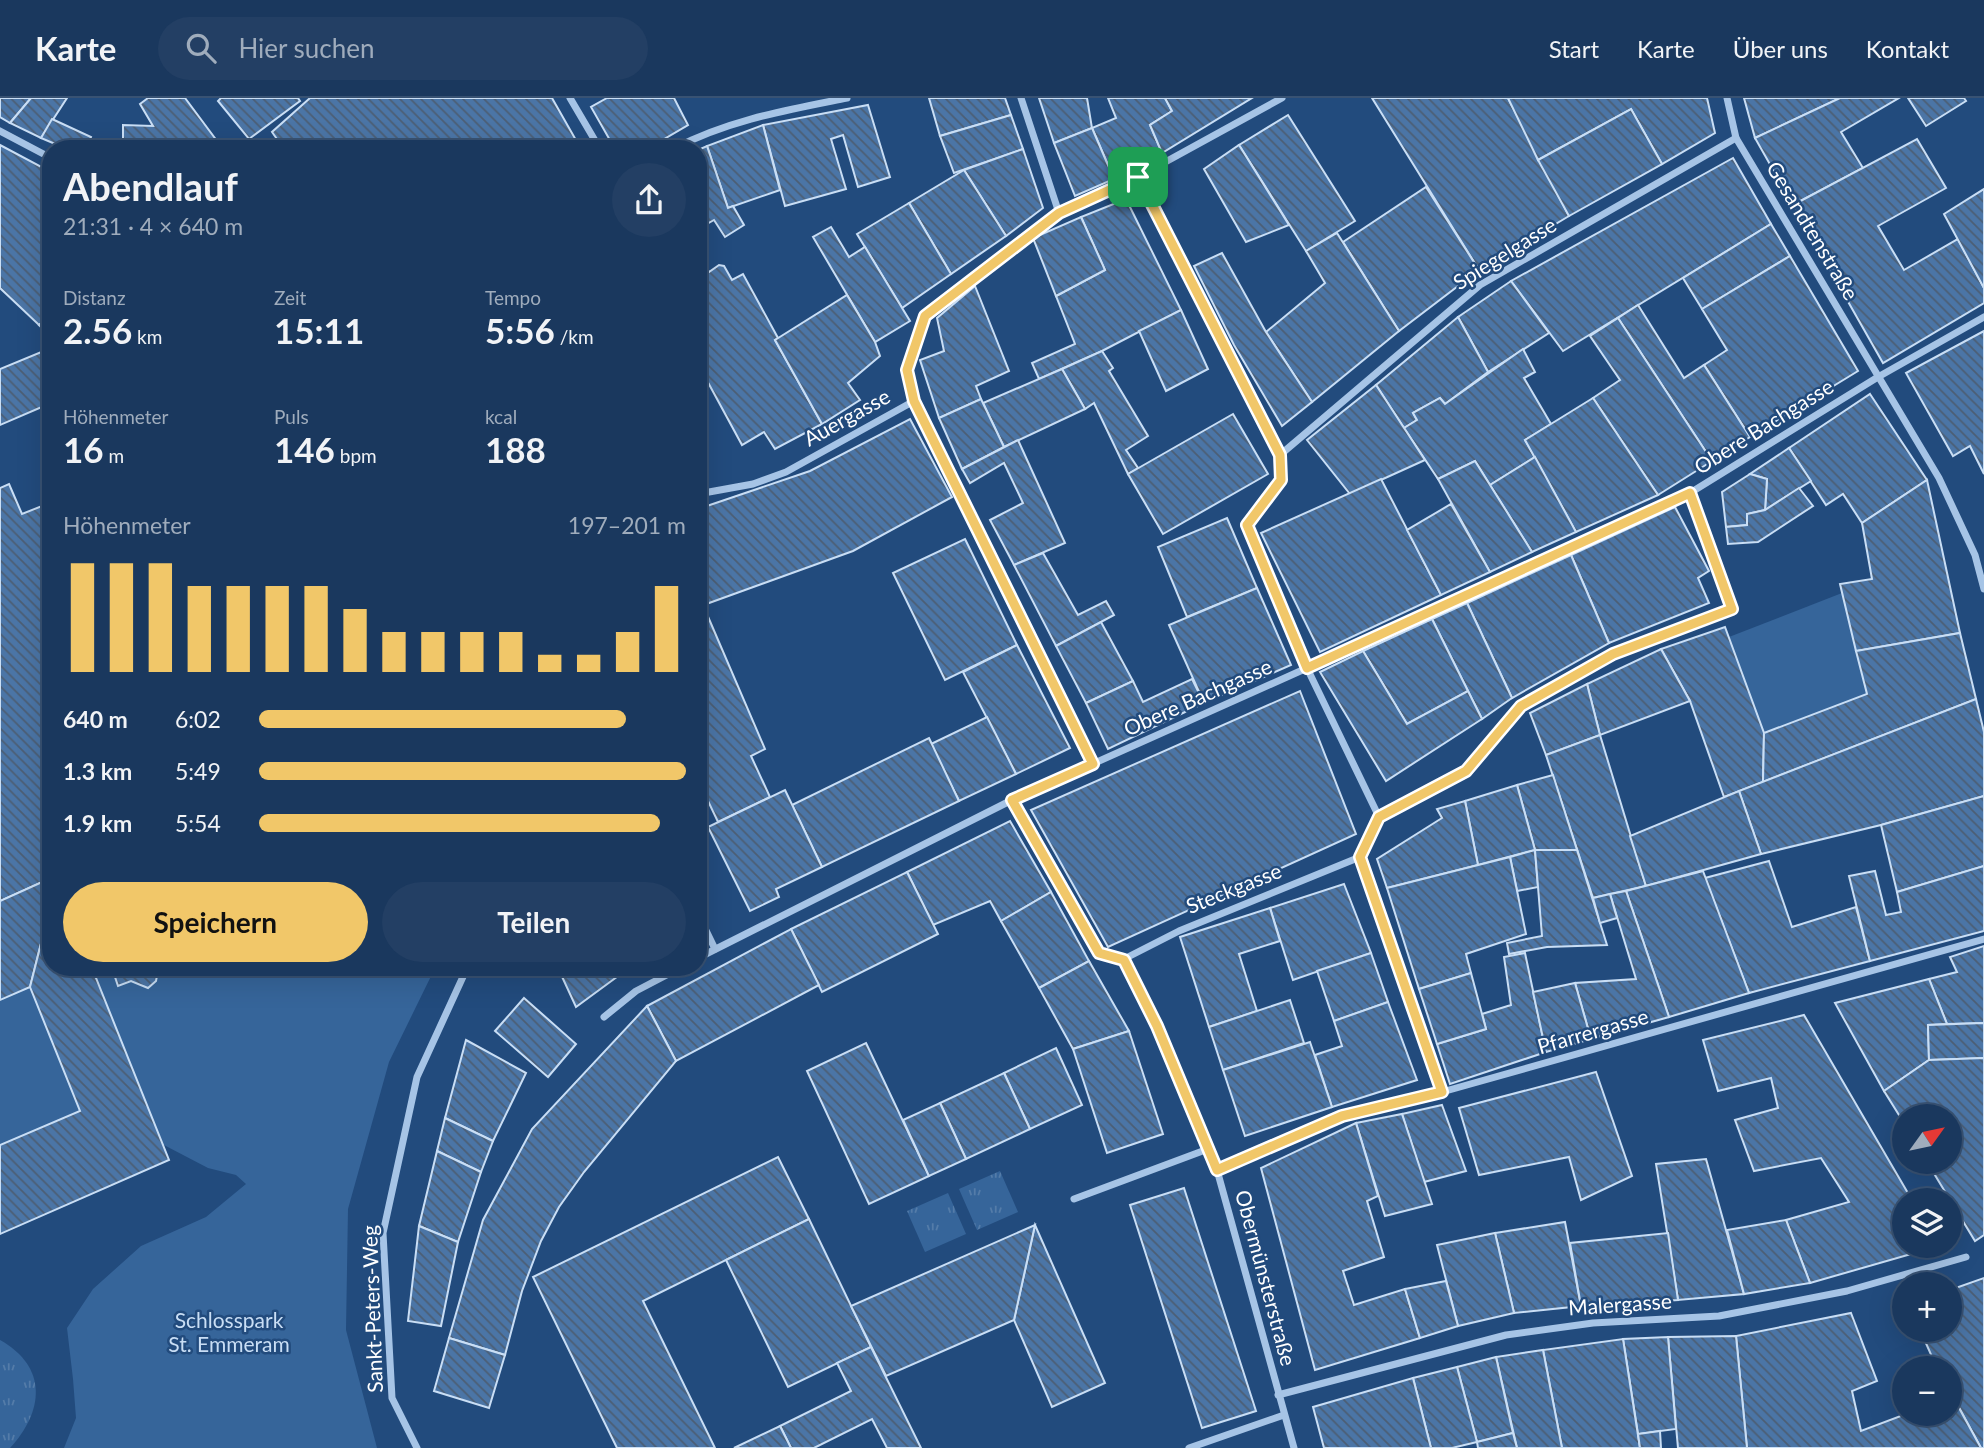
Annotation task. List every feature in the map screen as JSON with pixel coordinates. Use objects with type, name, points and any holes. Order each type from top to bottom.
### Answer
[{"type":"street","points":[[570,98],[595,140]]},
{"type":"street","points":[[689,140],[752,117],[847,98]]},
{"type":"street","points":[[1021,98],[1059,213]]},
{"type":"street","name":"Auergasse","points":[[707,492],[753,484],[786,472],[914,401],[907,370],[925,316],[1059,213],[1138,177],[1282,98]]},
{"type":"street","name":"Gesandtenstraße","points":[[1727,98],[1736,138],[1939,478],[1975,555],[1984,589]]},
{"type":"street","points":[[0,131],[42,153]]},
{"type":"street","name":"Spiegelgasse","points":[[1280,455],[1480,285],[1736,138]]},
{"type":"street","points":[[1138,177],[1280,455],[1281,480],[1247,525],[1307,668],[1379,817]]},
{"type":"street","name":"Obere Bachgasse","points":[[707,953],[1012,800],[1690,493],[1878,377],[1984,317]]},
{"type":"street","points":[[914,401],[1093,764]]},
{"type":"street","points":[[1442,1092],[1360,857],[1379,817],[1466,771],[1521,706],[1613,654],[1732,609],[1690,493]]},
{"type":"street","points":[[1975,555],[1984,553]]},
{"type":"street","points":[[1012,800],[1099,953],[1124,960]]},
{"type":"street","name":"Steckgasse","points":[[1124,960],[1179,931],[1360,857]]},
{"type":"street","points":[[707,933],[715,949]]},
{"type":"street","name":"Pfarrergasse","points":[[1217,1170],[1342,1116],[1442,1092],[1984,939]]},
{"type":"street","name":"Obermünsterstraße","points":[[1124,960],[1157,1026],[1217,1170],[1294,1448]]},
{"type":"street","name":"Sankt-Peters-Weg","points":[[417,1448],[391,1398],[383,1233],[417,1077],[463,976]]},
{"type":"street","points":[[604,1017],[636,991],[665,976]]},
{"type":"street","points":[[1074,1199],[1208,1149]]},
{"type":"street","name":"Malergasse","points":[[1278,1395],[1506,1335],[1593,1323],[1719,1316],[1847,1291],[1966,1257]]},
{"type":"street","points":[[1189,1448],[1284,1415]]},
{"type":"green space","points":[[1842,593],[1867,694],[1764,733],[1729,637]]},
{"type":"green space","name":"Schlosspark St. Emmeram","points":[[96,976],[115,976],[119,985],[131,981],[148,988],[156,981],[157,976],[431,976],[389,1062],[348,1209],[346,1330],[377,1448],[64,1448],[76,1418],[67,1328],[93,1289],[141,1246],[206,1217],[246,1184],[236,1175],[208,1168],[162,1144]]},
{"type":"green space","points":[[30,987],[80,1111],[0,1145],[0,1000]]},
{"type":"green space","points":[[1000,1171],[1018,1212],[977,1230],[959,1189]]},
{"type":"green space","points":[[948,1193],[966,1234],[925,1252],[907,1211]]},
{"type":"green space","points":[[0,1340],[27,1363],[36,1390],[30,1419],[10,1448],[0,1448]]},
{"type":"building","points":[[0,98],[31,98],[10,123],[0,117]]},
{"type":"building","points":[[31,98],[67,98],[41,138],[10,123]]},
{"type":"building","points":[[148,98],[185,98],[216,140],[123,140],[123,125],[153,126],[140,104]]},
{"type":"building","points":[[221,98],[298,98],[300,101],[249,139],[218,101]]},
{"type":"building","points":[[310,98],[552,98],[576,140],[278,140],[272,132]]},
{"type":"building","points":[[607,98],[674,98],[688,125],[662,140],[610,140],[591,107]]},
{"type":"building","points":[[929,98],[1005,98],[1011,115],[940,136]]},
{"type":"building","points":[[1039,98],[1087,98],[1092,128],[1054,143]]},
{"type":"building","points":[[1108,98],[1165,98],[1172,111],[1150,125],[1162,153],[1114,179],[1092,128],[1116,118]]},
{"type":"building","points":[[1165,98],[1252,98],[1162,153],[1150,125],[1172,111]]},
{"type":"building","points":[[1372,98],[1508,98],[1569,216],[1479,270]]},
{"type":"building","points":[[1508,98],[1707,98],[1715,133],[1662,164],[1631,109],[1538,160]]},
{"type":"building","points":[[1744,98],[1840,98],[1755,138]]},
{"type":"building","points":[[1840,98],[1899,98],[1841,132],[1863,168],[1793,205],[1755,138]]},
{"type":"building","points":[[1908,98],[1964,98],[1966,101],[1926,126]]},
{"type":"building","points":[[868,105],[890,177],[858,187],[843,135],[831,139],[846,189],[785,206],[763,125]]},
{"type":"building","points":[[1631,109],[1662,164],[1569,216],[1538,160]]},
{"type":"building","points":[[1011,115],[1023,149],[954,173],[940,136]]},
{"type":"building","points":[[1288,115],[1355,221],[1306,251],[1239,145]]},
{"type":"building","points":[[52,119],[91,137],[90,140],[41,138]]},
{"type":"building","points":[[763,125],[780,190],[728,208],[707,146]]},
{"type":"building","points":[[1092,128],[1114,179],[1075,196],[1054,143]]},
{"type":"building","points":[[1917,139],[1946,188],[1878,226],[1904,270],[1958,239],[1984,288],[1984,303],[1883,363],[1793,205]]},
{"type":"building","points":[[0,145],[42,167],[42,322],[39,325],[0,288]]},
{"type":"building","points":[[1239,145],[1289,225],[1246,242],[1204,169]]},
{"type":"building","points":[[707,146],[728,208],[733,206],[744,225],[725,237],[714,220],[707,224]]},
{"type":"building","points":[[1023,149],[1043,208],[1006,236],[964,170]]},
{"type":"building","points":[[1733,158],[1771,224],[1563,351],[1511,281]]},
{"type":"building","points":[[964,170],[1006,236],[951,274],[909,203]]},
{"type":"building","points":[[1426,187],[1479,270],[1399,331],[1343,242]]},
{"type":"building","points":[[1984,189],[1984,288],[1944,214]]},
{"type":"building","points":[[1126,199],[1181,310],[1102,351],[1039,379],[1032,363],[1075,344],[1056,296],[1105,270],[1081,217]]},
{"type":"building","points":[[909,203],[951,274],[902,308],[857,234]]},
{"type":"building","points":[[1081,217],[1105,270],[1056,296],[1033,238]]},
{"type":"building","points":[[1771,224],[1790,256],[1702,309],[1683,278]]},
{"type":"building","points":[[831,227],[849,257],[865,247],[910,321],[875,342],[813,237]]},
{"type":"building","points":[[1337,233],[1399,331],[1312,402],[1266,332],[1325,283],[1306,251]]},
{"type":"building","points":[[1222,253],[1266,332],[1312,402],[1282,426],[1234,345],[1194,266]]},
{"type":"building","points":[[1790,256],[1858,371],[1750,437],[1704,365],[1727,350],[1702,309]]},
{"type":"building","points":[[719,265],[724,266],[732,280],[743,274],[778,338],[775,340],[822,424],[775,449],[764,432],[742,445],[707,381],[707,269],[709,272]]},
{"type":"building","points":[[1511,281],[1549,333],[1488,372],[1458,317]]},
{"type":"building","points":[[975,286],[1009,371],[976,386],[981,399],[939,418],[920,360],[944,351],[937,318]]},
{"type":"building","points":[[847,295],[875,342],[880,356],[848,383],[860,400],[822,424],[775,340]]},
{"type":"building","points":[[1638,305],[1684,378],[1704,365],[1750,437],[1712,461],[1618,318]]},
{"type":"building","points":[[1181,310],[1208,369],[1166,391],[1139,331]]},
{"type":"building","points":[[1458,317],[1488,372],[1445,404],[1440,398],[1413,413],[1417,420],[1404,428],[1376,385]]},
{"type":"building","points":[[1618,318],[1712,461],[1658,495],[1593,398],[1620,380],[1590,336]]},
{"type":"building","points":[[1984,331],[1984,474],[1970,446],[1953,456],[1906,373]]},
{"type":"building","points":[[1523,349],[1535,372],[1524,378],[1551,424],[1525,440],[1535,457],[1490,485],[1475,461],[1438,479],[1404,428],[1417,420],[1413,413],[1440,398],[1445,404]]},
{"type":"building","points":[[1102,351],[1113,368],[1109,371],[1148,436],[1126,450],[1138,468],[1128,474],[1094,403],[1085,409],[1062,369]]},
{"type":"building","points":[[42,352],[42,407],[0,425],[0,369]]},
{"type":"building","points":[[1062,369],[1085,409],[1004,447],[983,403]]},
{"type":"building","points":[[1376,385],[1425,460],[1350,494],[1307,440]]},
{"type":"building","points":[[1870,394],[1927,480],[1862,523],[1843,494],[1826,505],[1789,448]]},
{"type":"building","points":[[1593,398],[1658,495],[1576,532],[1525,440]]},
{"type":"building","points":[[981,399],[1004,447],[962,469],[939,418]]},
{"type":"building","points":[[1233,414],[1268,474],[1163,534],[1128,474]]},
{"type":"building","points":[[910,419],[952,497],[853,551],[707,604],[707,506],[810,471]]},
{"type":"building","points":[[1018,440],[1065,543],[1014,565],[990,520],[1023,503],[1004,463],[970,483],[962,469]]},
{"type":"building","points":[[1789,448],[1811,481],[1765,510],[1767,479],[1750,474]]},
{"type":"building","points":[[1535,457],[1576,532],[1532,552],[1490,485]]},
{"type":"building","points":[[1475,461],[1532,552],[1490,572],[1438,479]]},
{"type":"building","points":[[1750,474],[1767,479],[1765,510],[1747,514],[1747,525],[1726,527],[1722,492]]},
{"type":"building","points":[[1381,479],[1441,595],[1320,652],[1261,533]]},
{"type":"building","points":[[1927,480],[1960,633],[1856,651],[1840,584],[1872,579],[1862,523]]},
{"type":"building","points":[[9,484],[22,514],[42,506],[42,882],[0,901],[0,488]]},
{"type":"building","points":[[1799,488],[1813,506],[1758,542],[1728,544],[1726,527],[1747,525],[1747,514],[1765,510]]},
{"type":"building","points":[[1451,504],[1490,572],[1441,595],[1407,530]]},
{"type":"building","points":[[1675,507],[1709,571],[1698,578],[1709,603],[1609,643],[1571,555]]},
{"type":"building","points":[[1227,518],[1257,588],[1187,617],[1158,547]]},
{"type":"building","points":[[965,539],[1017,645],[945,680],[893,573]]},
{"type":"building","points":[[1043,553],[1078,615],[1106,601],[1114,615],[1056,646],[1014,565]]},
{"type":"building","points":[[1571,555],[1609,643],[1512,698],[1467,603]]},
{"type":"building","points":[[1257,588],[1291,665],[1204,703],[1169,625]]},
{"type":"building","points":[[1467,603],[1512,698],[1482,719],[1432,619]]},
{"type":"building","points":[[707,614],[765,749],[751,756],[770,797],[718,822],[707,799]]},
{"type":"building","points":[[1432,619],[1468,691],[1407,724],[1363,651]]},
{"type":"building","points":[[1101,622],[1133,681],[1086,703],[1056,646]]},
{"type":"building","points":[[1725,627],[1764,733],[1763,782],[1724,797],[1690,701],[1661,649]]},
{"type":"building","points":[[1960,633],[1976,699],[1763,782],[1764,733],[1867,694],[1856,651]]},
{"type":"building","points":[[1017,645],[1070,748],[1016,774],[963,672]]},
{"type":"building","points":[[1661,649],[1690,701],[1600,735],[1587,684]]},
{"type":"building","points":[[1363,651],[1407,724],[1468,691],[1482,719],[1386,781],[1320,672]]},
{"type":"building","points":[[1192,679],[1204,703],[1108,749],[1086,703],[1133,681],[1143,702]]},
{"type":"building","points":[[1587,684],[1600,735],[1546,755],[1530,713]]},
{"type":"building","points":[[1300,691],[1356,834],[1108,947],[1031,810]]},
{"type":"building","points":[[1976,699],[1984,732],[1984,796],[1881,825],[1761,854],[1739,791]]},
{"type":"building","points":[[987,717],[1016,774],[959,801],[931,744]]},
{"type":"building","points":[[1600,735],[1646,886],[1593,898],[1546,755]]},
{"type":"building","points":[[929,738],[959,801],[822,867],[792,805]]},
{"type":"building","points":[[1553,775],[1577,850],[1535,850],[1517,785]]},
{"type":"building","points":[[1517,785],[1535,850],[1478,865],[1465,801]]},
{"type":"building","points":[[785,790],[822,867],[776,889],[779,897],[750,911],[708,827]]},
{"type":"building","points":[[1739,791],[1761,854],[1646,886],[1630,836]]},
{"type":"building","points":[[1984,796],[1984,866],[1897,892],[1881,825]]},
{"type":"building","points":[[1465,801],[1478,865],[1387,888],[1377,859],[1442,818],[1437,809]]},
{"type":"building","points":[[1010,821],[1051,892],[1001,921],[990,901],[933,925],[907,872]]},
{"type":"building","points":[[1535,850],[1538,887],[1517,891],[1510,857]]},
{"type":"building","points":[[1535,850],[1577,850],[1607,945],[1547,947],[1509,954],[1507,943],[1542,936]]},
{"type":"building","points":[[1510,857],[1526,934],[1466,954],[1471,973],[1419,989],[1387,888]]},
{"type":"building","points":[[1769,861],[1792,927],[1856,907],[1870,961],[1749,993],[1705,878]]},
{"type":"building","points":[[1984,866],[1984,931],[1870,961],[1849,876],[1875,871],[1886,915],[1901,912],[1897,892]]},
{"type":"building","points":[[1703,871],[1749,993],[1669,1017],[1626,891]]},
{"type":"building","points":[[907,872],[938,934],[822,992],[791,929]]},
{"type":"building","points":[[42,882],[42,940],[30,987],[0,1000],[0,901]]},
{"type":"building","points":[[1344,884],[1371,953],[1293,980],[1270,908]]},
{"type":"building","points":[[1626,891],[1669,1017],[1591,1039],[1575,983],[1636,979],[1610,894]]},
{"type":"building","points":[[1051,892],[1089,961],[1039,988],[1001,921]]},
{"type":"building","points":[[1610,894],[1617,918],[1600,923],[1593,898]]},
{"type":"building","points":[[1270,908],[1280,941],[1239,954],[1257,1011],[1209,1027],[1180,937]]},
{"type":"building","points":[[791,929],[819,985],[676,1061],[647,1006]]},
{"type":"building","points":[[42,940],[42,976],[95,976],[169,1160],[0,1234],[0,1145],[80,1111],[30,987]]},
{"type":"building","points":[[1984,946],[1984,1023],[1947,1024],[1929,979],[1957,972],[1950,957]]},
{"type":"building","points":[[1371,953],[1388,1002],[1334,1021],[1317,971]]},
{"type":"building","points":[[1525,953],[1546,1052],[1450,1084],[1437,1044],[1486,1029],[1482,1014],[1511,1005],[1504,957]]},
{"type":"building","points":[[1089,961],[1129,1031],[1073,1049],[1039,988]]},
{"type":"building","points":[[1471,973],[1486,1029],[1437,1044],[1419,989]]},
{"type":"building","points":[[115,976],[157,976],[156,981],[148,988],[131,981],[118,986]]},
{"type":"building","points":[[562,976],[618,976],[576,1007]]},
{"type":"building","points":[[1929,979],[1947,1024],[1928,1025],[1929,1060],[1884,1091],[1835,1003]]},
{"type":"building","points":[[1575,983],[1591,1039],[1546,1052],[1533,992]]},
{"type":"building","points":[[524,998],[576,1044],[548,1077],[495,1031]]},
{"type":"building","points":[[1290,1000],[1304,1043],[1223,1070],[1209,1027]]},
{"type":"building","points":[[1388,1002],[1417,1080],[1332,1107],[1315,1055],[1342,1046],[1334,1021]]},
{"type":"building","points":[[647,1006],[676,1061],[584,1172],[559,1207],[541,1241],[522,1291],[505,1355],[449,1338],[483,1220],[532,1129]]},
{"type":"building","points":[[1804,1015],[1892,1166],[1892,1174],[1897,1174],[1905,1188],[1892,1188],[1892,1258],[1897,1258],[1810,1283],[1786,1220],[1849,1202],[1821,1158],[1754,1171],[1735,1120],[1778,1108],[1771,1078],[1718,1091],[1703,1040]]},
{"type":"building","points":[[1984,1023],[1984,1058],[1929,1060],[1928,1025]]},
{"type":"building","points":[[1129,1031],[1163,1134],[1107,1153],[1073,1049]]},
{"type":"building","points":[[466,1040],[526,1073],[493,1141],[445,1118]]},
{"type":"building","points":[[1310,1042],[1332,1107],[1245,1136],[1223,1070]]},
{"type":"building","points":[[866,1043],[929,1176],[869,1204],[807,1071]]},
{"type":"building","points":[[1056,1048],[1082,1105],[1030,1129],[1004,1073]]},
{"type":"building","points":[[1984,1058],[1984,1235],[1975,1241],[1962,1220],[1962,1188],[1943,1188],[1934,1174],[1962,1174],[1962,1104],[1892,1104],[1884,1091],[1929,1060]]},
{"type":"building","points":[[1596,1072],[1632,1176],[1581,1200],[1569,1157],[1479,1175],[1459,1108]]},
{"type":"building","points":[[1004,1073],[1030,1129],[966,1159],[940,1103]]},
{"type":"building","points":[[940,1103],[966,1159],[929,1176],[903,1120]]},
{"type":"building","points":[[1442,1105],[1466,1171],[1424,1182],[1402,1114]]},
{"type":"building","points":[[1402,1114],[1432,1204],[1385,1216],[1356,1123]]},
{"type":"building","points":[[445,1118],[493,1141],[481,1172],[437,1151]]},
{"type":"building","points":[[1356,1123],[1378,1196],[1367,1201],[1384,1257],[1343,1271],[1354,1305],[1405,1289],[1420,1338],[1315,1370],[1261,1168]]},
{"type":"building","points":[[437,1151],[481,1172],[458,1242],[419,1226]]},
{"type":"building","points":[[778,1157],[809,1219],[643,1301],[715,1448],[617,1448],[533,1277]]},
{"type":"building","points":[[1706,1159],[1744,1294],[1678,1300],[1656,1164]]},
{"type":"building","points":[[1184,1188],[1256,1411],[1202,1428],[1130,1205]]},
{"type":"building","points":[[809,1219],[871,1347],[788,1387],[726,1260]]},
{"type":"building","points":[[1786,1220],[1810,1283],[1744,1294],[1727,1230]]},
{"type":"building","points":[[1565,1222],[1581,1306],[1514,1313],[1495,1233]]},
{"type":"building","points":[[1035,1225],[1105,1383],[1052,1407],[1014,1320]]},
{"type":"building","points":[[1035,1225],[1014,1320],[886,1376],[851,1306]]},
{"type":"building","points":[[419,1226],[458,1242],[441,1326],[408,1321]]},
{"type":"building","points":[[1495,1233],[1514,1313],[1458,1326],[1437,1245]]},
{"type":"building","points":[[1668,1233],[1678,1300],[1581,1306],[1570,1243]]},
{"type":"building","points":[[1984,1278],[1984,1448],[1981,1448],[1962,1413],[1962,1356],[1932,1356],[1925,1342],[1962,1342],[1962,1286]]},
{"type":"building","points":[[1446,1281],[1458,1326],[1420,1338],[1405,1289]]},
{"type":"building","points":[[1851,1313],[1877,1381],[1852,1391],[1861,1431],[1892,1419],[1892,1426],[1962,1426],[1962,1413],[1981,1448],[1747,1448],[1736,1336]]},
{"type":"building","points":[[1736,1336],[1747,1448],[1678,1448],[1668,1337]]},
{"type":"building","points":[[1668,1337],[1676,1429],[1638,1434],[1623,1339]]},
{"type":"building","points":[[449,1338],[505,1355],[489,1408],[434,1391]]},
{"type":"building","points":[[1623,1339],[1640,1448],[1562,1448],[1543,1350]]},
{"type":"building","points":[[871,1347],[921,1448],[887,1448],[872,1419],[814,1448],[791,1448],[780,1426],[851,1391],[837,1363]]},
{"type":"building","points":[[1543,1350],[1562,1448],[1517,1448],[1496,1357]]},
{"type":"building","points":[[1496,1357],[1513,1433],[1477,1442],[1457,1367]]},
{"type":"building","points":[[1457,1367],[1477,1442],[1452,1448],[1431,1448],[1413,1378]]},
{"type":"building","points":[[1413,1378],[1431,1448],[1324,1448],[1313,1407]]},
{"type":"building","points":[[780,1426],[791,1448],[734,1448]]},
{"type":"building","points":[[1660,1431],[1661,1448],[1640,1448],[1638,1434]]},
{"type":"building","points":[[1513,1433],[1517,1448],[1478,1448],[1477,1442]]},
{"type":"route","points":[[1138,177],[1280,455],[1281,480],[1247,525],[1307,668],[1690,493],[1732,609],[1613,654],[1521,706],[1466,771],[1379,817],[1360,857],[1442,1092],[1342,1116],[1217,1170],[1157,1026],[1124,960],[1099,953],[1012,800],[1093,764],[914,401],[907,370],[925,316],[1059,213],[1138,177]]}]
